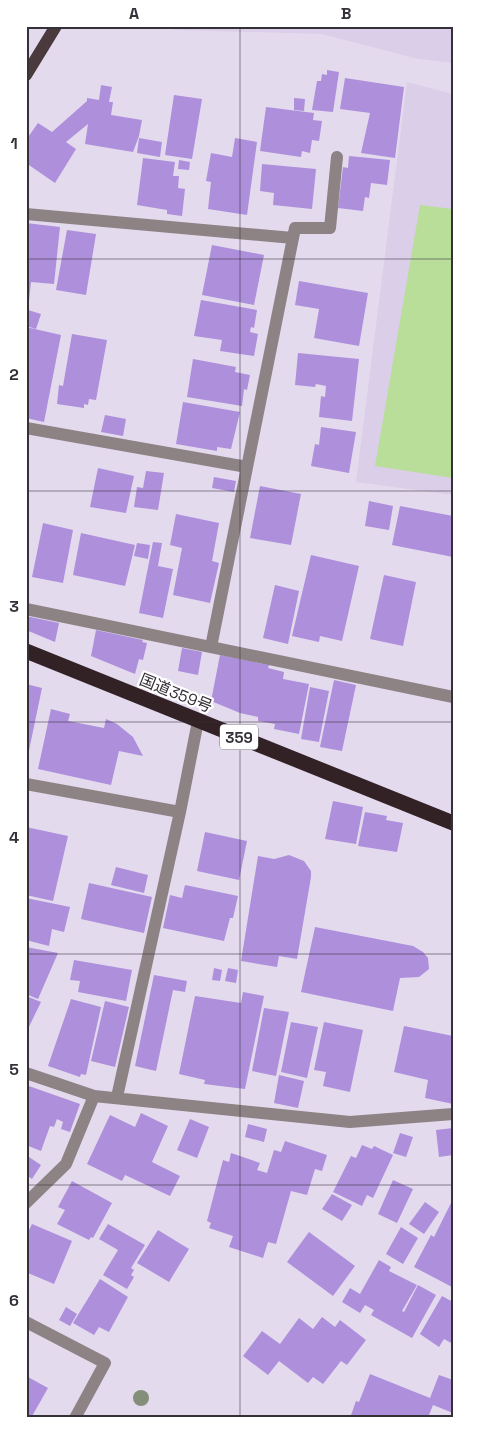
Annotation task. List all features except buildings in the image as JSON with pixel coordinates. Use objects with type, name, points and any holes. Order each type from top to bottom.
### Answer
[{"type":"highway","name":"国道359号","points":[[26,652],[453,823]]},
{"type":"main road","points":[[26,75],[56,26]]},
{"type":"street","points":[[211,647],[295,228],[330,228],[337,156]]},
{"type":"street","points":[[26,214],[293,238]]},
{"type":"street","points":[[26,428],[247,467]]},
{"type":"street","points":[[26,609],[453,697]]},
{"type":"street","points":[[117,1097],[180,812],[198,720]]},
{"type":"street","points":[[26,784],[180,812]]},
{"type":"street","points":[[26,1073],[94,1096],[350,1122],[453,1114]]},
{"type":"street","points":[[26,1203],[66,1164],[94,1096]]},
{"type":"street","points":[[26,1322],[105,1363],[75,1418]]},
{"type":"shaded area","points":[[154,26],[453,26],[453,63],[418,59],[322,34],[177,30]]},
{"type":"shaded area","points":[[407,82],[453,94],[453,495],[356,482]]},
{"type":"green space","points":[[420,205],[453,209],[453,478],[375,466]]}]
